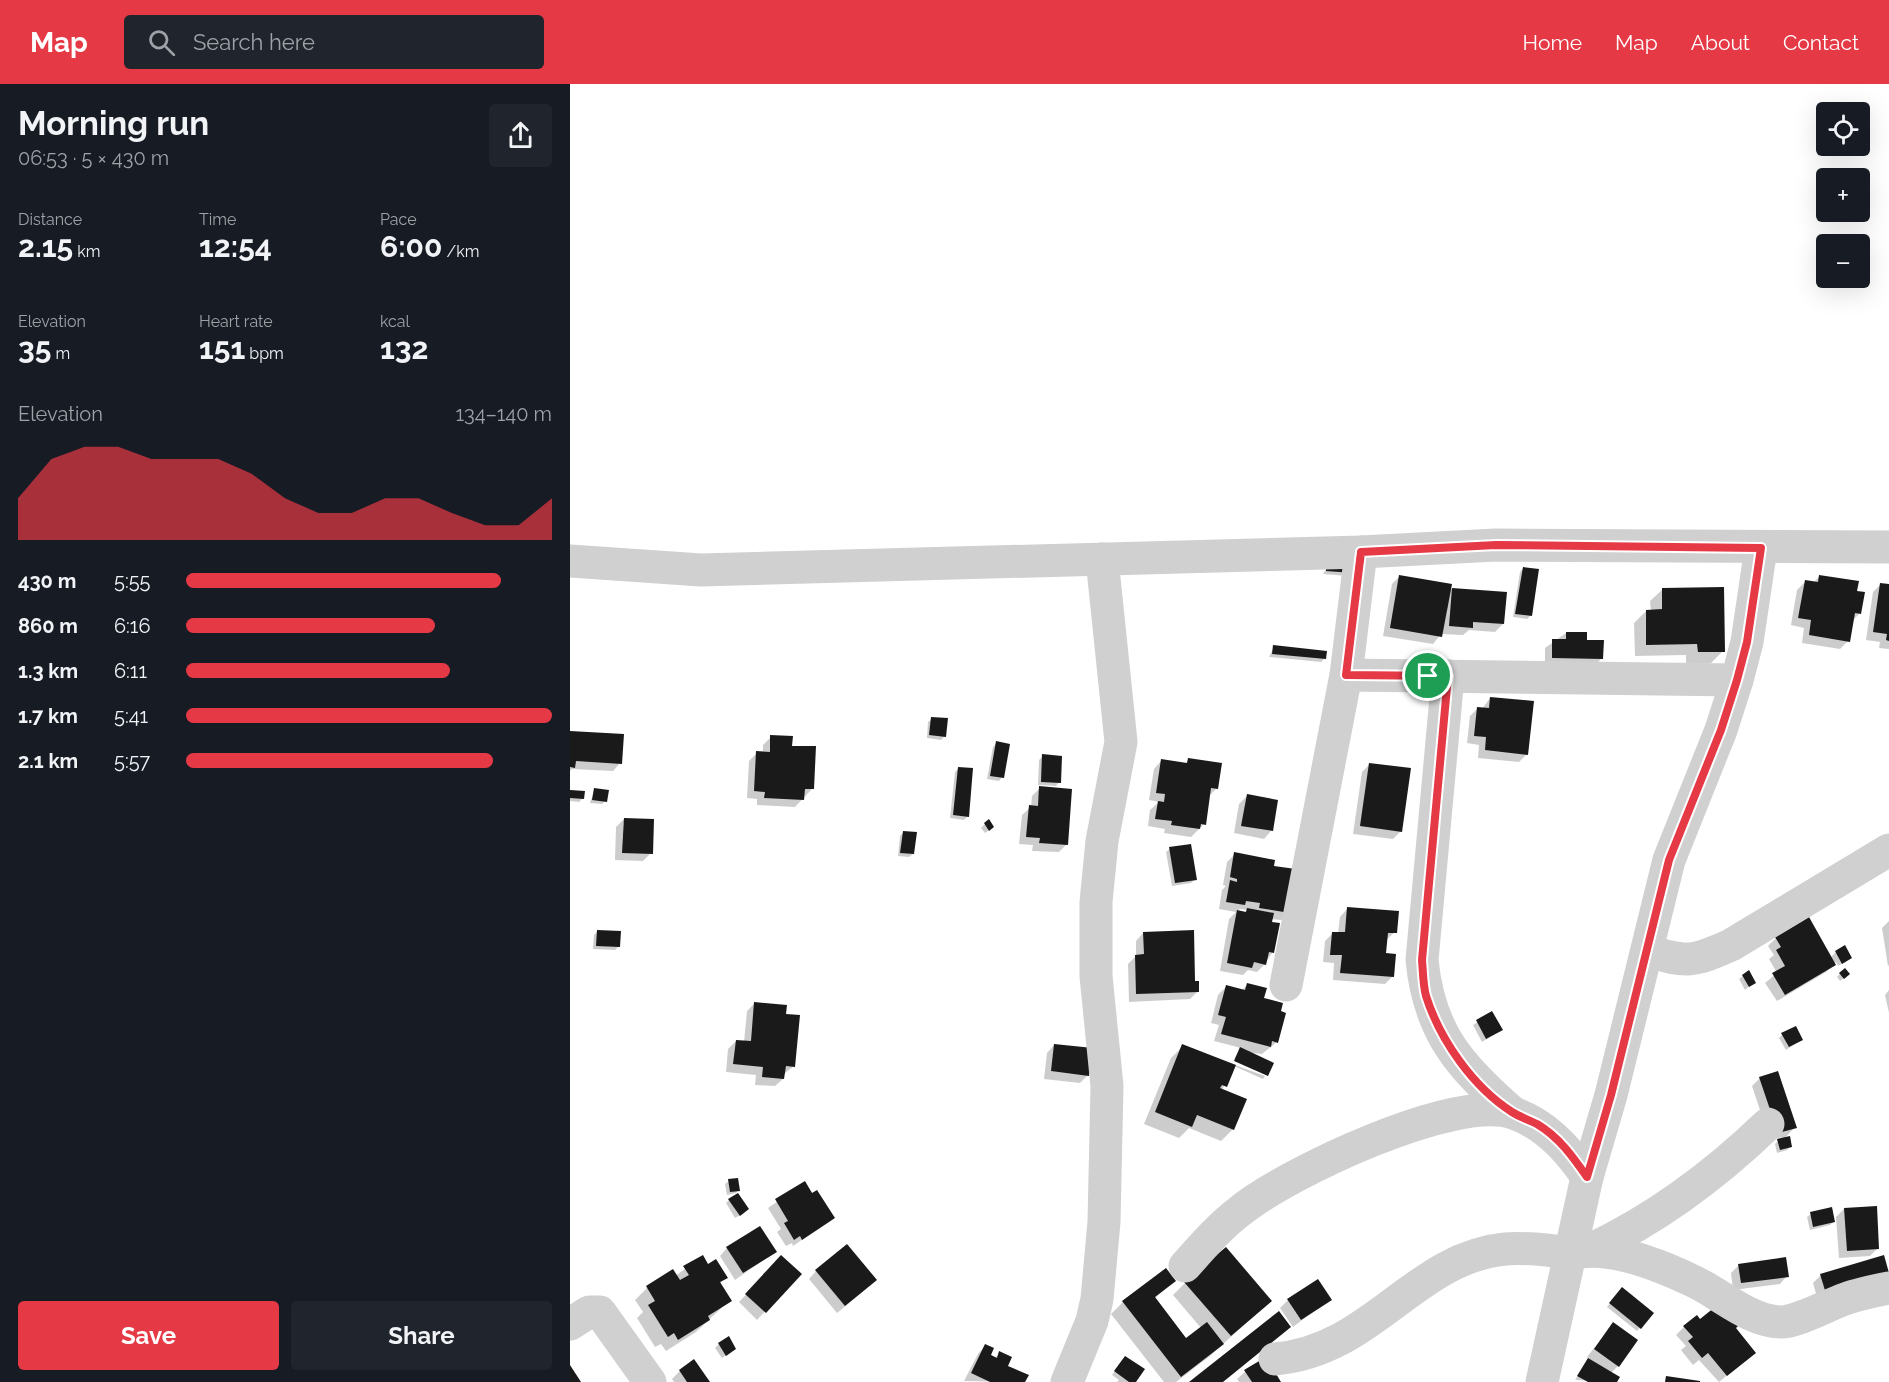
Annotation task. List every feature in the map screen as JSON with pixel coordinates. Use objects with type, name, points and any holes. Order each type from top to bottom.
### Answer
[{"type":"street","points":[[570,561],[701,570],[1361,552],[1496,545],[1889,547]]},
{"type":"street","points":[[1542,1382],[1580,1251],[1587,1177],[1669,860],[1721,730],[1747,642],[1761,548]]},
{"type":"street","points":[[1286,985],[1346,675],[1361,552]]},
{"type":"street","points":[[1068,1382],[1092,1320],[1097,1299],[1106,1168],[1107,1086],[1096,976],[1096,902],[1104,823],[1121,742],[1102,558]]},
{"type":"street","points":[[1346,675],[1737,680]]},
{"type":"street","points":[[1448,676],[1422,960],[1425,994],[1438,1027],[1458,1058],[1482,1086],[1512,1112],[1539,1125],[1569,1151],[1587,1177]]},
{"type":"street","points":[[1647,951],[1680,961],[1698,959],[1711,954],[1731,945],[1889,850]]},
{"type":"street","points":[[1185,1266],[1215,1232],[1240,1210],[1271,1189],[1314,1167],[1375,1139],[1438,1119],[1481,1110],[1512,1112]]},
{"type":"street","points":[[1580,1251],[1634,1230],[1664,1211],[1728,1162],[1767,1124]]},
{"type":"street","points":[[1275,1359],[1301,1357],[1337,1343],[1370,1323],[1427,1279],[1455,1264],[1503,1249],[1580,1251],[1626,1256],[1682,1276],[1706,1287],[1734,1305],[1769,1320],[1783,1322],[1846,1299],[1889,1288]]},
{"type":"street","points":[[570,1324],[589,1312],[600,1312],[650,1382]]},
{"type":"building","points":[[1326,567],[1354,569],[1353,573],[1326,571]]},
{"type":"building","points":[[1523,567],[1539,569],[1532,616],[1515,614]]},
{"type":"building","points":[[1399,575],[1452,584],[1442,637],[1390,628]]},
{"type":"building","points":[[1819,575],[1859,581],[1857,591],[1865,592],[1861,614],[1855,613],[1850,642],[1809,635],[1811,620],[1798,618],[1805,580],[1818,582]]},
{"type":"building","points":[[1880,583],[1889,584],[1889,641],[1886,640],[1887,634],[1873,632]]},
{"type":"building","points":[[1724,587],[1725,652],[1698,652],[1697,644],[1646,645],[1646,610],[1662,609],[1662,588]]},
{"type":"building","points":[[1452,588],[1507,592],[1504,624],[1473,622],[1473,628],[1449,626]]},
{"type":"building","points":[[1566,632],[1587,632],[1587,640],[1604,640],[1603,659],[1552,658],[1552,639],[1566,639]]},
{"type":"building","points":[[1273,645],[1327,651],[1326,659],[1272,654]]},
{"type":"building","points":[[1490,697],[1534,701],[1528,755],[1485,750],[1486,737],[1474,736],[1477,707],[1489,708]]},
{"type":"building","points":[[931,717],[948,718],[946,737],[929,735]]},
{"type":"building","points":[[570,731],[624,734],[622,764],[576,761],[575,768],[570,767]]},
{"type":"building","points":[[770,735],[793,736],[792,746],[816,746],[814,789],[805,789],[804,800],[764,798],[765,792],[754,791],[756,751],[770,752]]},
{"type":"building","points":[[996,741],[1010,744],[1004,778],[990,776]]},
{"type":"building","points":[[1042,754],[1062,756],[1061,783],[1041,782]]},
{"type":"building","points":[[1188,758],[1222,763],[1218,789],[1211,788],[1206,825],[1201,824],[1200,829],[1171,825],[1172,821],[1155,819],[1158,801],[1164,802],[1165,794],[1156,793],[1161,759],[1187,763]]},
{"type":"building","points":[[1369,763],[1411,768],[1402,832],[1360,826]]},
{"type":"building","points":[[958,767],[973,768],[969,817],[953,815]]},
{"type":"building","points":[[1039,786],[1072,789],[1068,845],[1039,843],[1040,838],[1026,837],[1029,805],[1038,806]]},
{"type":"building","points":[[594,788],[609,790],[607,802],[592,800]]},
{"type":"building","points":[[570,790],[585,791],[584,799],[570,798]]},
{"type":"building","points":[[1247,794],[1278,800],[1273,831],[1241,826]]},
{"type":"building","points":[[624,818],[654,819],[653,854],[622,853]]},
{"type":"building","points":[[989,819],[994,827],[989,831],[984,823]]},
{"type":"building","points":[[903,831],[917,832],[914,854],[900,853]]},
{"type":"building","points":[[1191,844],[1197,880],[1175,883],[1169,847]]},
{"type":"building","points":[[1234,852],[1275,860],[1274,866],[1303,870],[1290,913],[1259,908],[1260,903],[1246,901],[1245,905],[1226,902],[1230,880],[1237,882],[1237,879],[1230,877]]},
{"type":"building","points":[[1347,907],[1399,911],[1397,933],[1388,933],[1386,953],[1396,954],[1394,977],[1340,973],[1342,955],[1330,955],[1332,932],[1345,932]]},
{"type":"building","points":[[1247,908],[1274,913],[1272,922],[1280,923],[1274,953],[1269,952],[1266,965],[1254,962],[1252,968],[1227,963],[1237,910],[1246,912]]},
{"type":"building","points":[[1809,917],[1836,965],[1785,995],[1772,973],[1785,966],[1776,950],[1781,947],[1775,937]]},
{"type":"building","points":[[597,930],[621,931],[620,947],[596,946]]},
{"type":"building","points":[[1194,930],[1195,981],[1199,981],[1199,992],[1136,994],[1135,955],[1144,954],[1143,932]]},
{"type":"building","points":[[1845,945],[1852,958],[1842,964],[1835,951]]},
{"type":"building","points":[[1845,968],[1850,974],[1844,979],[1839,973]]},
{"type":"building","points":[[1749,970],[1756,983],[1749,987],[1742,975]]},
{"type":"building","points":[[1247,983],[1267,988],[1264,998],[1283,1003],[1281,1011],[1286,1013],[1278,1043],[1272,1041],[1271,1047],[1221,1034],[1226,1017],[1218,1015],[1226,985],[1245,990]]},
{"type":"building","points":[[754,1002],[787,1005],[786,1014],[800,1015],[795,1067],[786,1066],[784,1079],[762,1077],[763,1067],[733,1064],[736,1040],[751,1041]]},
{"type":"building","points":[[1492,1011],[1503,1030],[1486,1039],[1476,1020]]},
{"type":"building","points":[[1796,1026],[1803,1040],[1789,1047],[1781,1033]]},
{"type":"building","points":[[1054,1044],[1093,1048],[1089,1076],[1051,1071]]},
{"type":"building","points":[[1182,1044],[1236,1065],[1227,1087],[1222,1085],[1220,1088],[1247,1099],[1234,1130],[1197,1115],[1192,1127],[1155,1112]]},
{"type":"building","points":[[1240,1047],[1274,1063],[1268,1076],[1234,1061]]},
{"type":"building","points":[[1778,1071],[1797,1128],[1778,1133],[1759,1077]]},
{"type":"building","points":[[1790,1136],[1792,1147],[1780,1150],[1777,1139]]},
{"type":"building","points":[[738,1178],[740,1191],[730,1192],[728,1179]]},
{"type":"building","points":[[805,1181],[812,1193],[817,1190],[835,1218],[802,1240],[800,1236],[794,1240],[784,1223],[788,1221],[775,1199]]},
{"type":"building","points":[[738,1193],[749,1209],[740,1216],[728,1199]]},
{"type":"building","points":[[1877,1206],[1879,1249],[1847,1251],[1844,1208]]},
{"type":"building","points":[[1832,1207],[1835,1222],[1813,1227],[1810,1212]]},
{"type":"building","points":[[760,1226],[777,1252],[743,1273],[726,1247]]},
{"type":"building","points":[[847,1244],[877,1280],[845,1306],[815,1270]]},
{"type":"building","points":[[1226,1247],[1272,1301],[1231,1336],[1184,1282]]},
{"type":"building","points":[[703,1255],[708,1264],[716,1259],[728,1278],[720,1282],[732,1301],[708,1316],[710,1320],[678,1340],[674,1333],[668,1337],[648,1305],[655,1301],[646,1286],[673,1269],[680,1280],[689,1275],[683,1266]]},
{"type":"building","points":[[781,1255],[802,1274],[766,1313],[745,1294]]},
{"type":"building","points":[[1884,1255],[1889,1273],[1827,1297],[1820,1274]]},
{"type":"building","points":[[1786,1257],[1789,1277],[1741,1283],[1738,1264]]},
{"type":"building","points":[[1166,1268],[1176,1281],[1155,1297],[1186,1338],[1207,1322],[1224,1344],[1181,1377],[1122,1301]]},
{"type":"building","points":[[1318,1279],[1332,1300],[1301,1320],[1287,1299]]},
{"type":"building","points":[[1622,1287],[1654,1313],[1641,1329],[1609,1303]]},
{"type":"building","points":[[1715,1307],[1739,1325],[1736,1328],[1756,1353],[1727,1376],[1708,1353],[1702,1358],[1688,1341],[1693,1337],[1683,1326],[1697,1315],[1700,1319]]},
{"type":"building","points":[[1279,1311],[1291,1327],[1223,1382],[1189,1382]]},
{"type":"building","points":[[1613,1322],[1638,1340],[1619,1367],[1594,1349]]},
{"type":"building","points":[[729,1336],[736,1349],[726,1356],[718,1343]]},
{"type":"building","points":[[985,1344],[994,1348],[991,1355],[997,1358],[999,1351],[1012,1357],[1008,1366],[1029,1375],[1025,1382],[990,1382],[971,1373]]},
{"type":"building","points":[[1125,1356],[1145,1369],[1136,1382],[1129,1382],[1114,1371]]},
{"type":"building","points":[[1266,1357],[1281,1382],[1252,1382],[1244,1370]]},
{"type":"building","points":[[1588,1358],[1620,1377],[1617,1382],[1588,1382],[1577,1376]]},
{"type":"building","points":[[694,1359],[710,1382],[687,1382],[679,1370]]},
{"type":"building","points":[[570,1365],[581,1382],[570,1382]]},
{"type":"building","points":[[1666,1376],[1700,1381],[1700,1382],[1665,1382]]},
{"type":"route","points":[[1496,545],[1761,548],[1747,642],[1737,680],[1721,730],[1681,825],[1669,860],[1611,1095],[1587,1177],[1569,1151],[1539,1125],[1512,1112],[1482,1086],[1458,1058],[1438,1027],[1425,994],[1422,960],[1448,676],[1428,676],[1346,675],[1361,552],[1496,545]]}]
